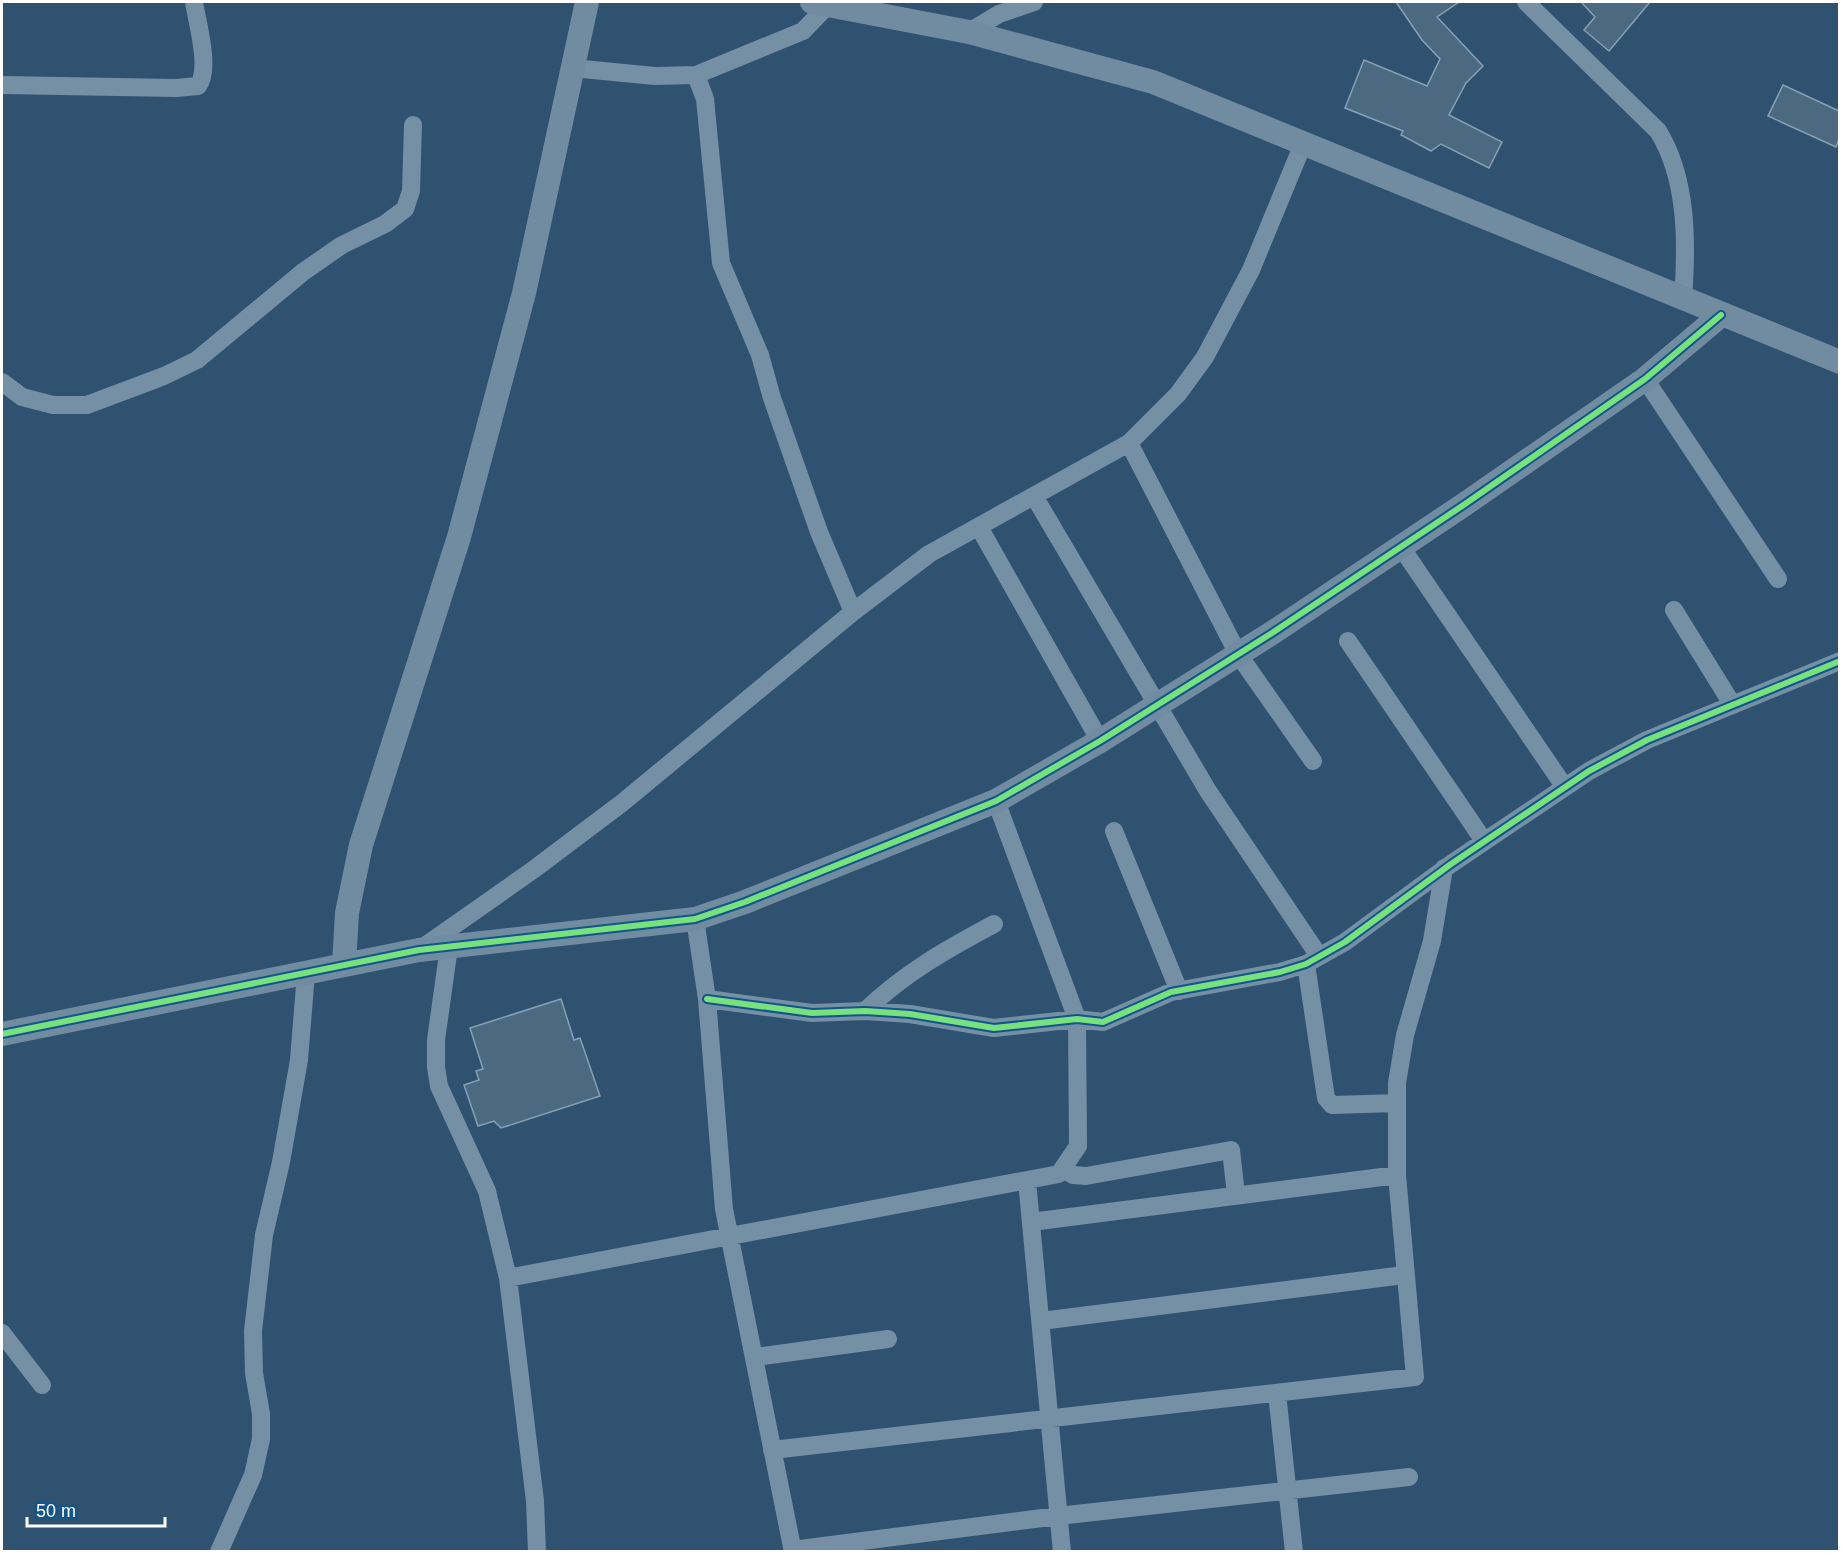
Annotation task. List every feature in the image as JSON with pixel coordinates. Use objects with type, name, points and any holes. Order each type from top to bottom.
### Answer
[{"type":"street","points":[[2,85],[176,88],[198,86],[203,79],[203,66],[194,2]]},
{"type":"street","points":[[344,964],[347,913],[361,845],[459,537],[524,293],[587,2]]},
{"type":"street","points":[[969,32],[999,14],[1034,2]]},
{"type":"street","points":[[1526,2],[1658,131],[1669,147],[1676,175],[1687,245],[1683,299]]},
{"type":"street","points":[[572,68],[655,76],[696,75],[803,31],[821,3],[969,32],[1153,82],[1303,144],[1392,177],[1839,362]]},
{"type":"street","points":[[696,75],[705,99],[721,263],[760,355],[772,398],[819,532],[853,612]]},
{"type":"street","points":[[2,382],[22,397],[32,400],[52,405],[87,405],[164,376],[197,360],[303,272],[342,245],[385,224],[405,209],[411,191],[413,125]]},
{"type":"street","points":[[419,950],[533,870],[622,803],[853,612],[929,554],[1129,443],[1178,394],[1205,357],[1251,270],[1303,144]]},
{"type":"street","points":[[2,1034],[419,950],[694,919],[745,902],[996,801],[1100,741],[1401,547],[1645,379],[1721,315]]},
{"type":"street","points":[[1645,379],[1778,579]]},
{"type":"street","points":[[1129,443],[1238,654],[1313,761]]},
{"type":"street","points":[[1034,496],[1208,791],[1313,960],[1326,1098],[1332,1105],[1343,1106],[1397,1103]]},
{"type":"street","points":[[979,527],[1100,741]]},
{"type":"street","points":[[1401,547],[1564,786]]},
{"type":"street","points":[[1674,610],[1732,704]]},
{"type":"street","points":[[1348,641],[1484,841]]},
{"type":"street","points":[[707,999],[812,1014],[864,1011],[910,1014],[994,1028],[1077,1019],[1103,1022],[1144,1002],[1179,991],[1280,972],[1313,960],[1344,942],[1444,868],[1564,786],[1647,740],[1839,661]]},
{"type":"street","points":[[508,1278],[1059,1174],[1065,1169],[1078,1146],[1077,1019],[996,801]]},
{"type":"street","points":[[1114,831],[1179,991]]},
{"type":"street","points":[[772,1450],[1415,1377],[1404,1275],[1397,1175],[1397,1083],[1406,1035],[1432,941],[1444,868]]},
{"type":"street","points":[[694,919],[707,999],[729,1238],[793,1551],[1058,1516],[1409,1477]]},
{"type":"street","points":[[864,1011],[893,984],[948,949],[994,924]]},
{"type":"street","points":[[449,947],[436,1040],[436,1067],[439,1086],[487,1191],[508,1278],[535,1501],[537,1551]]},
{"type":"street","points":[[219,1551],[253,1475],[261,1439],[261,1414],[254,1373],[253,1331],[264,1235],[281,1162],[299,1060],[306,973]]},
{"type":"street","points":[[1065,1169],[1072,1175],[1086,1176],[1231,1150],[1236,1195]]},
{"type":"street","points":[[1030,1222],[1397,1175]]},
{"type":"street","points":[[1027,1180],[1062,1551]]},
{"type":"street","points":[[1041,1321],[1404,1275]]},
{"type":"street","points":[[2,1333],[42,1385]]},
{"type":"street","points":[[754,1357],[888,1339]]},
{"type":"street","points":[[1277,1393],[1294,1551]]},
{"type":"building","points":[[1396,2],[1459,2],[1437,17],[1483,66],[1466,83],[1449,115],[1502,142],[1489,168],[1441,144],[1431,151],[1401,135],[1403,131],[1345,108],[1364,60],[1427,86],[1440,59],[1422,40]]},
{"type":"building","points":[[1581,2],[1650,2],[1609,51],[1584,30],[1595,17]]},
{"type":"building","points":[[1783,85],[1839,111],[1839,139],[1836,147],[1768,116]]},
{"type":"building","points":[[561,999],[574,1040],[580,1038],[600,1096],[501,1128],[494,1121],[478,1126],[464,1085],[479,1080],[476,1071],[483,1069],[470,1028]]},
{"type":"cycle path","points":[[2,1034],[419,950],[695,919],[745,902],[996,801],[1100,741],[1272,633],[1465,504],[1645,379],[1721,315]]},
{"type":"cycle path","points":[[707,999],[812,1013],[865,1011],[910,1014],[994,1028],[1077,1019],[1103,1022],[1171,992],[1280,972],[1306,964],[1345,942],[1451,864],[1589,771],[1647,740],[1840,661]]}]
